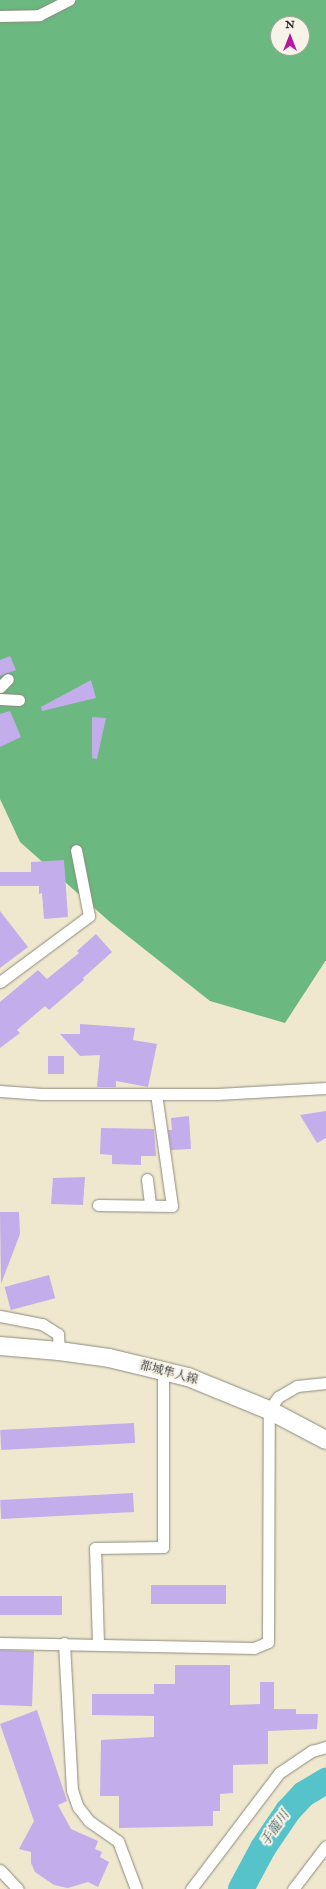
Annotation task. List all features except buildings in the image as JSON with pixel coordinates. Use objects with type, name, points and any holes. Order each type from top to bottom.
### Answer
[{"type":"main road","name":"都城隼人線","points":[[0,1346],[59,1350],[163,1370],[188,1377],[269,1410],[326,1440]]},
{"type":"street","points":[[0,16],[39,14],[69,0]]},
{"type":"street","points":[[0,688],[8,679]]},
{"type":"street","points":[[0,699],[19,700]]},
{"type":"street","points":[[1,980],[89,916],[76,850]]},
{"type":"street","points":[[0,1091],[224,1094],[326,1088]]},
{"type":"street","points":[[98,1205],[172,1206],[156,1094]]},
{"type":"street","points":[[147,1179],[150,1205]]},
{"type":"street","points":[[0,1316],[42,1324],[58,1334],[59,1350]]},
{"type":"street","points":[[98,1643],[95,1548],[162,1548],[163,1370]]},
{"type":"street","points":[[0,1643],[98,1643],[254,1648],[268,1642],[269,1410],[278,1397],[297,1386],[326,1383]]},
{"type":"street","points":[[64,1643],[72,1790],[78,1807],[89,1821],[118,1841],[136,1889]]},
{"type":"street","points":[[191,1889],[279,1773],[312,1751],[326,1747]]},
{"type":"street","points":[[293,1889],[326,1846]]},
{"type":"street","points":[[0,1870],[18,1889]]},
{"type":"green space","points":[[0,0],[326,0],[326,960],[285,1023],[210,1001],[110,922],[20,842],[0,799]]},
{"type":"waterway","name":"手籠川","points":[[241,1889],[263,1848],[288,1811],[304,1794],[326,1781]]}]
